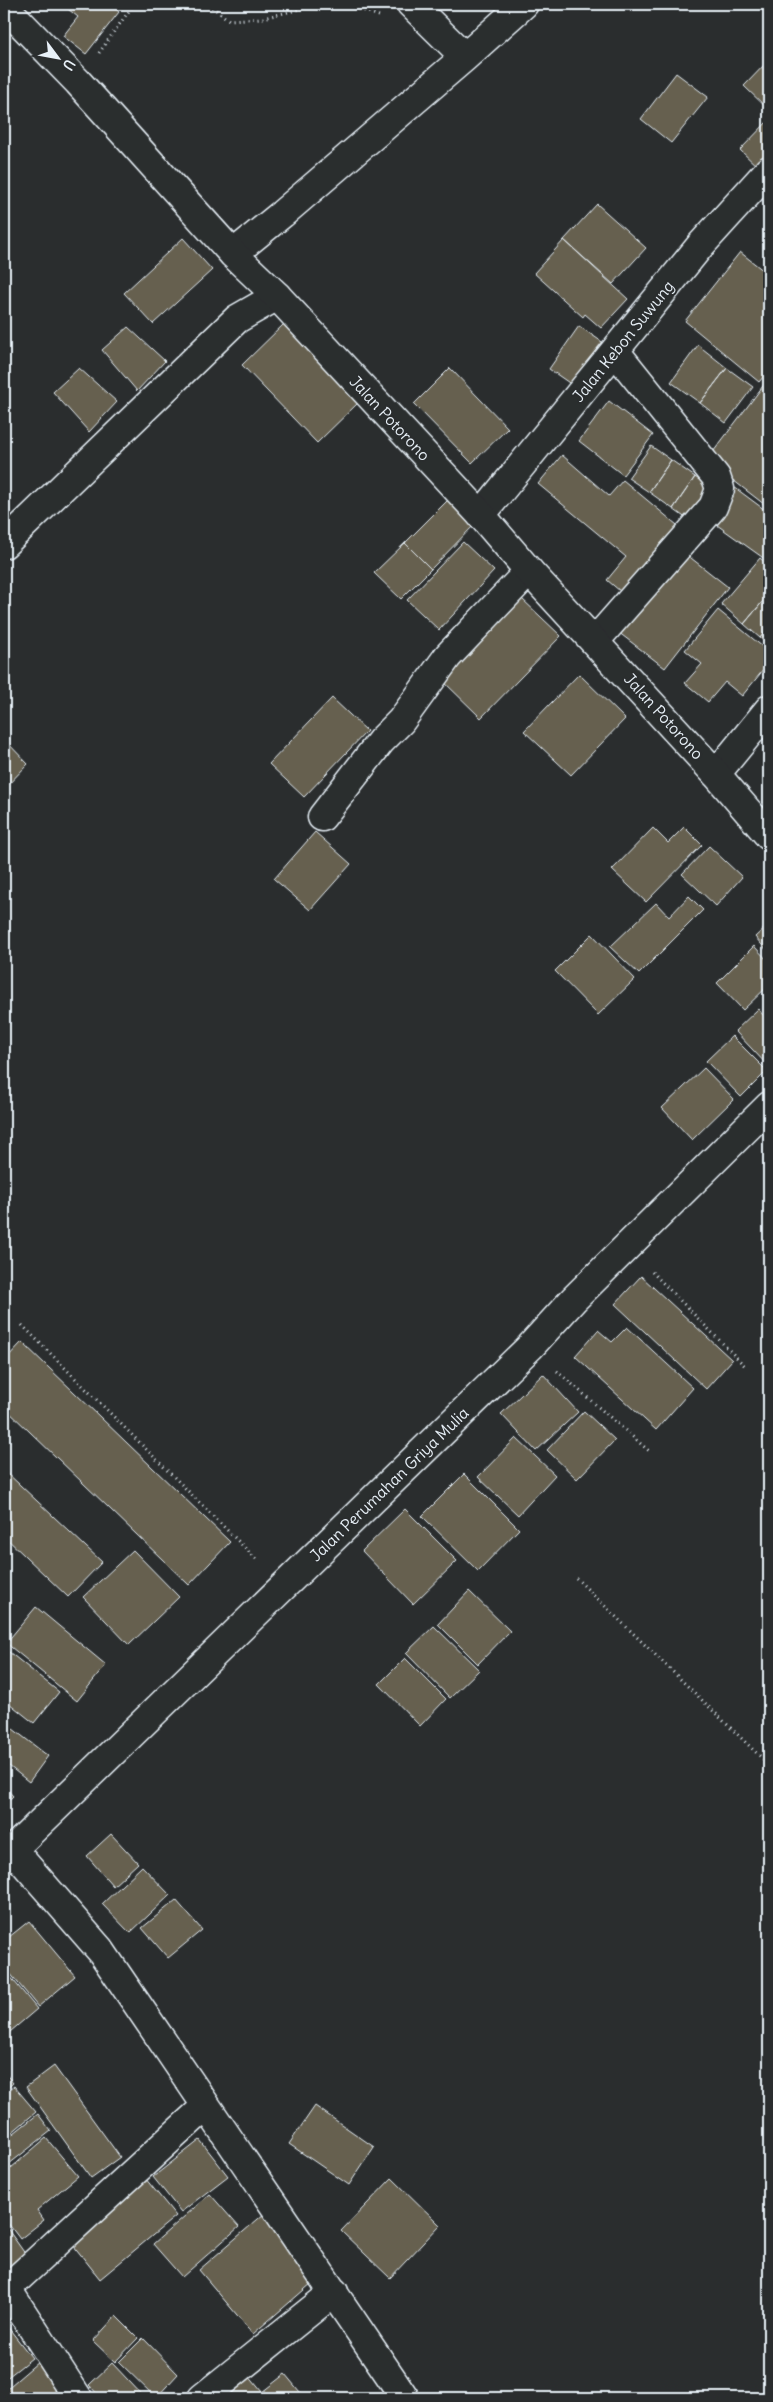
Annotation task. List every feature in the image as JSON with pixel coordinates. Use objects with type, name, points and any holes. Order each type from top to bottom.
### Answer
[{"type":"street","points":[[411,4],[465,57]]},
{"type":"street","points":[[233,254],[465,57],[524,4]]},
{"type":"street","name":"Jalan Potorono","points":[[4,6],[78,82],[233,254],[276,296],[481,515],[529,571],[716,774],[769,836]]},
{"type":"street","name":"Jalan Kebon Suwung","points":[[481,515],[700,246],[769,170]]},
{"type":"street","points":[[4,544],[237,319],[276,296]]},
{"type":"street","points":[[595,641],[713,506],[720,489],[716,477],[615,351]]},
{"type":"street","points":[[322,817],[381,741],[401,721],[448,656],[529,571]]},
{"type":"street","points":[[716,774],[769,709]]},
{"type":"street","name":"Jalan Perumahan Griya Mulia","points":[[8,1854],[530,1347],[626,1247],[769,1106]]},
{"type":"street","points":[[8,1854],[101,1951],[205,2107],[334,2292],[404,2398]]},
{"type":"street","points":[[78,2398],[5,2290],[62,2236],[129,2179],[205,2107]]},
{"type":"street","points":[[202,2398],[334,2292]]},
{"type":"path","points":[[78,82],[134,4]]},
{"type":"path","points":[[208,4],[229,20],[263,18],[322,4]]},
{"type":"path","points":[[626,1247],[745,1366]]},
{"type":"path","points":[[22,1325],[284,1587]]},
{"type":"path","points":[[530,1347],[649,1451]]},
{"type":"path","points":[[576,1578],[769,1765]]},
{"type":"building","points":[[72,4],[110,4],[119,12],[86,54],[63,36],[78,17],[68,9]]},
{"type":"building","points":[[769,60],[769,110],[744,86]]},
{"type":"building","points":[[676,73],[708,97],[671,143],[641,119]]},
{"type":"building","points":[[769,120],[769,161],[761,170],[740,150]]},
{"type":"building","points":[[597,204],[646,248],[613,284],[564,240]]},
{"type":"building","points":[[183,238],[212,270],[153,324],[124,293]]},
{"type":"building","points":[[564,240],[628,299],[601,328],[585,314],[583,317],[534,273]]},
{"type":"building","points":[[740,252],[769,275],[769,370],[759,382],[685,321]]},
{"type":"building","points":[[285,323],[359,402],[317,443],[242,365]]},
{"type":"building","points":[[579,326],[605,344],[575,387],[549,369]]},
{"type":"building","points":[[128,327],[165,361],[137,391],[102,350]]},
{"type":"building","points":[[698,345],[727,368],[700,403],[671,382]]},
{"type":"building","points":[[79,368],[117,402],[89,432],[53,392]]},
{"type":"building","points":[[450,368],[508,428],[472,463],[414,404]]},
{"type":"building","points":[[727,368],[753,387],[726,423],[700,403]]},
{"type":"building","points":[[769,378],[769,508],[707,460]]},
{"type":"building","points":[[609,401],[653,435],[623,475],[579,441]]},
{"type":"building","points":[[651,446],[671,460],[649,492],[628,478]]},
{"type":"building","points":[[562,455],[609,496],[623,480],[683,530],[627,597],[607,580],[626,557],[538,484]]},
{"type":"building","points":[[671,460],[695,477],[673,509],[649,492]]},
{"type":"building","points":[[695,477],[716,492],[694,524],[673,509]]},
{"type":"building","points":[[734,487],[769,513],[769,562],[710,520]]},
{"type":"building","points":[[455,493],[480,519],[431,569],[405,543]]},
{"type":"building","points":[[463,542],[494,571],[439,630],[407,600]]},
{"type":"building","points":[[405,543],[431,569],[401,599],[374,573]]},
{"type":"building","points":[[682,551],[728,587],[665,668],[618,632]]},
{"type":"building","points":[[760,558],[769,566],[769,594],[744,624],[721,604]]},
{"type":"building","points":[[769,594],[769,627],[760,638],[744,624]]},
{"type":"building","points":[[521,598],[561,636],[481,718],[441,679]]},
{"type":"building","points":[[718,610],[769,652],[769,663],[742,696],[725,682],[708,702],[685,683],[702,664],[685,650]]},
{"type":"building","points":[[769,627],[769,645],[760,638]]},
{"type":"building","points":[[579,674],[625,719],[571,775],[524,731]]},
{"type":"building","points":[[332,698],[367,731],[304,797],[269,764]]},
{"type":"building","points":[[4,739],[28,764],[4,789]]},
{"type":"building","points":[[684,827],[702,845],[646,902],[612,870],[653,828],[668,843]]},
{"type":"building","points":[[315,832],[351,864],[310,910],[274,879]]},
{"type":"building","points":[[709,846],[742,877],[716,906],[682,874]]},
{"type":"building","points":[[689,896],[703,910],[639,974],[610,947],[656,903],[669,917]]},
{"type":"building","points":[[769,924],[769,953],[755,937]]},
{"type":"building","points":[[592,934],[635,979],[598,1015],[555,971]]},
{"type":"building","points":[[754,946],[769,962],[769,985],[743,1010],[717,983]]},
{"type":"building","points":[[758,1009],[769,1022],[769,1067],[735,1031]]},
{"type":"building","points":[[732,1036],[767,1071],[741,1097],[706,1061]]},
{"type":"building","points":[[704,1068],[734,1099],[692,1140],[662,1108]]},
{"type":"building","points":[[641,1276],[732,1360],[706,1389],[615,1304]]},
{"type":"building","points":[[627,1327],[693,1388],[656,1430],[575,1356],[598,1330],[612,1342]]},
{"type":"building","points":[[22,1342],[230,1542],[189,1585],[4,1407],[4,1361]]},
{"type":"building","points":[[543,1374],[578,1412],[536,1451],[501,1414]]},
{"type":"building","points":[[584,1411],[615,1440],[577,1479],[547,1450]]},
{"type":"building","points":[[516,1438],[555,1475],[518,1515],[478,1477]]},
{"type":"building","points":[[4,1470],[102,1562],[68,1597],[4,1536]]},
{"type":"building","points":[[464,1474],[519,1529],[478,1571],[422,1516]]},
{"type":"building","points":[[405,1509],[457,1561],[413,1604],[362,1551]]},
{"type":"building","points":[[133,1550],[179,1597],[129,1645],[83,1597]]},
{"type":"building","points":[[469,1591],[510,1631],[478,1664],[438,1624]]},
{"type":"building","points":[[36,1607],[106,1665],[77,1701],[6,1643]]},
{"type":"building","points":[[434,1626],[479,1670],[450,1698],[406,1653]]},
{"type":"building","points":[[4,1648],[59,1692],[34,1723],[4,1699]]},
{"type":"building","points":[[405,1658],[446,1699],[420,1726],[379,1684]]},
{"type":"building","points":[[4,1722],[48,1756],[29,1782],[4,1762]]},
{"type":"building","points":[[4,1786],[13,1796],[4,1805]]},
{"type":"building","points":[[111,1834],[138,1863],[113,1886],[87,1856]]},
{"type":"building","points":[[142,1866],[170,1895],[130,1933],[102,1904]]},
{"type":"building","points":[[176,1900],[202,1930],[168,1958],[142,1928]]},
{"type":"building","points":[[29,1921],[75,1976],[38,2007],[4,1966],[4,1941]]},
{"type":"building","points":[[4,1969],[37,2009],[4,2037]]},
{"type":"building","points":[[54,2066],[120,2157],[91,2178],[26,2087]]},
{"type":"building","points":[[4,2072],[13,2083],[4,2091]]},
{"type":"building","points":[[14,2086],[36,2112],[4,2139],[4,2094]]},
{"type":"building","points":[[315,2106],[374,2147],[349,2185],[289,2144]]},
{"type":"building","points":[[38,2114],[51,2131],[4,2168],[4,2141]]},
{"type":"building","points":[[46,2138],[78,2176],[37,2210],[44,2220],[20,2239],[4,2218],[4,2174]]},
{"type":"building","points":[[200,2140],[228,2176],[181,2212],[153,2177]]},
{"type":"building","points":[[145,2178],[176,2216],[100,2279],[69,2240]]},
{"type":"building","points":[[392,2178],[440,2225],[390,2278],[341,2231]]},
{"type":"building","points":[[210,2194],[239,2227],[182,2277],[153,2244]]},
{"type":"building","points":[[265,2213],[319,2277],[253,2334],[199,2270]]},
{"type":"building","points":[[4,2224],[26,2255],[4,2270]]},
{"type":"building","points":[[116,2316],[138,2338],[115,2362],[93,2341]]},
{"type":"building","points":[[4,2322],[32,2358],[4,2380]]},
{"type":"building","points":[[143,2338],[178,2374],[156,2398],[119,2362]]},
{"type":"building","points":[[38,2362],[63,2393],[56,2398],[4,2398],[4,2391]]},
{"type":"building","points":[[112,2363],[145,2398],[101,2398],[89,2385]]},
{"type":"building","points":[[285,2374],[305,2398],[220,2398],[248,2375],[262,2392]]}]
